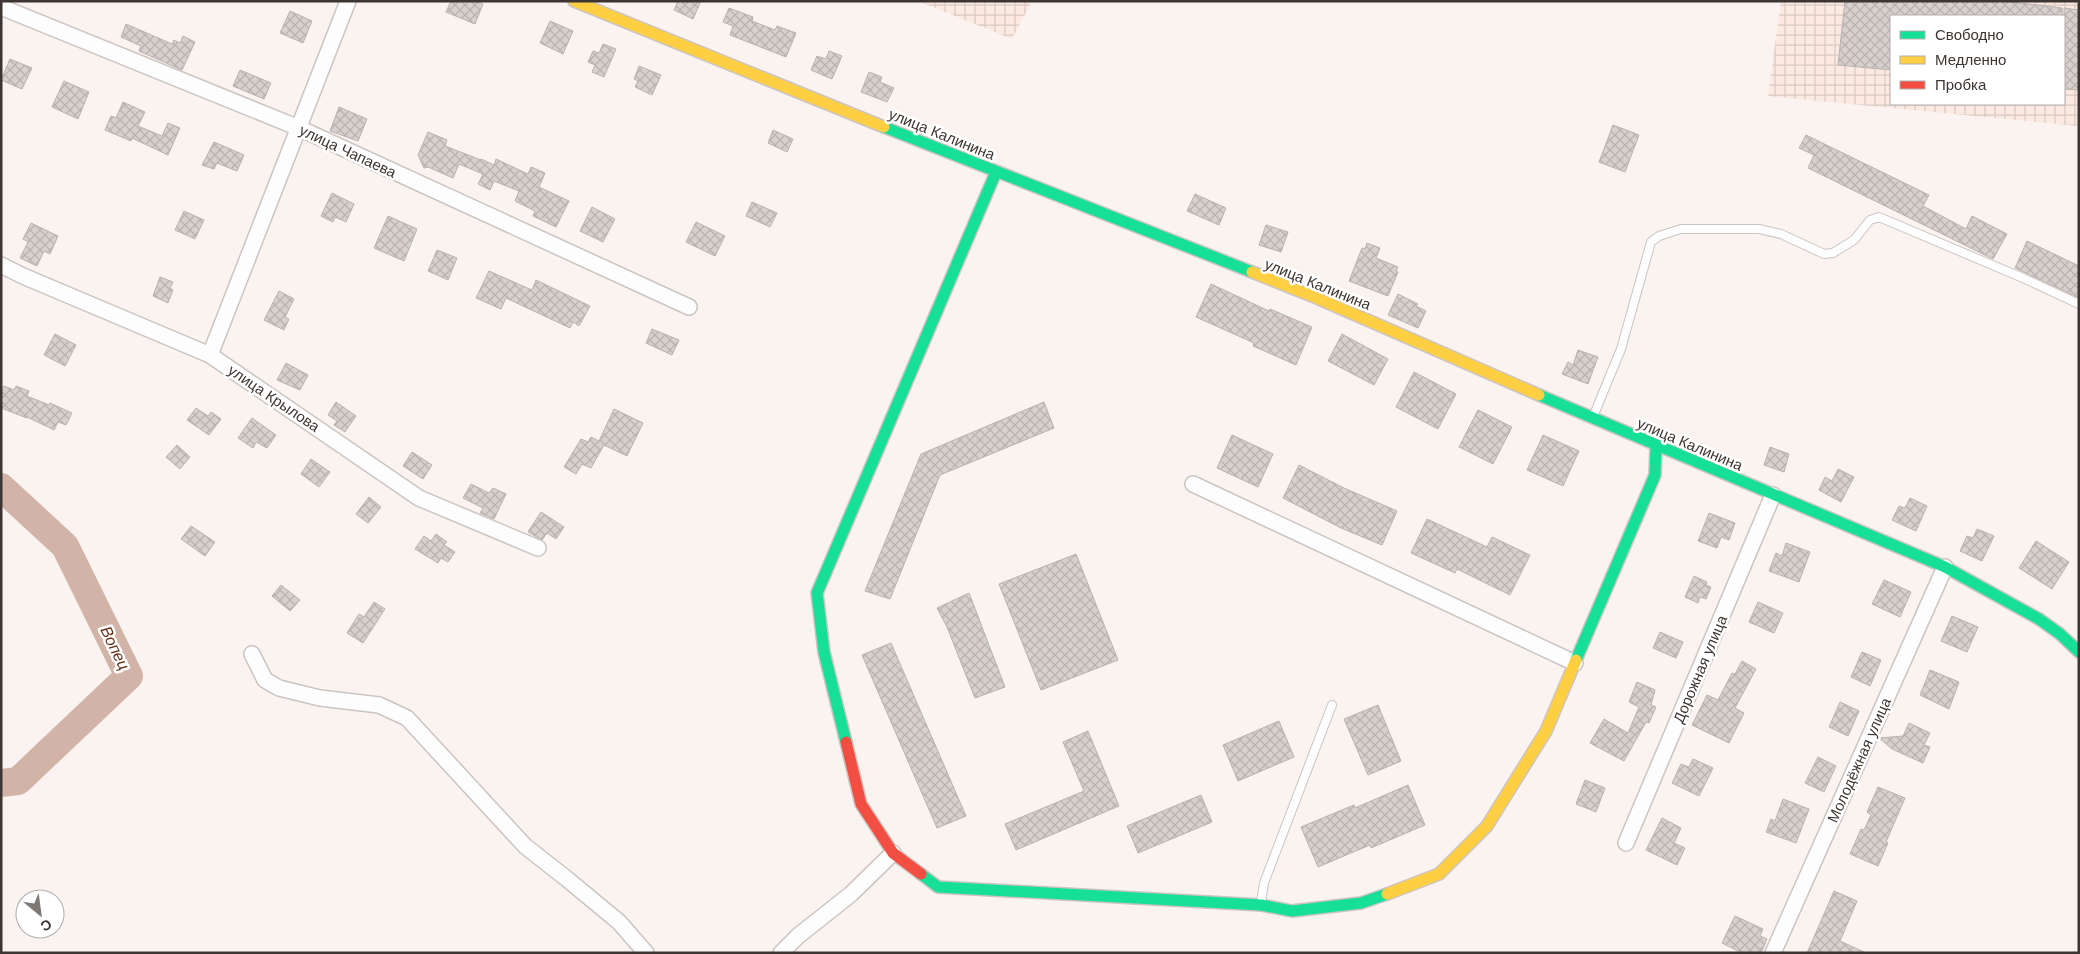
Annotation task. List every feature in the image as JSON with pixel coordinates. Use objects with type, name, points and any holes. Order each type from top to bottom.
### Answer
[{"type":"street","points":[[210,355],[348,1]]},
{"type":"street","name":"улица Калинина","points":[[574,1],[996,172],[1317,298],[1656,446],[1945,566],[2039,619],[2060,634],[2079,652]]},
{"type":"street","name":"улица Чапаева","points":[[1,7],[299,128],[689,307]]},
{"type":"street","points":[[996,172],[817,593],[824,652],[861,804],[894,853],[938,887],[1261,905],[1292,911],[1362,903],[1439,874],[1487,826],[1546,731],[1655,475],[1656,446]]},
{"type":"street","name":"улица Крылова","points":[[1,265],[210,355],[419,498],[538,548]]},
{"type":"street","points":[[1193,484],[1575,663]]},
{"type":"street","name":"Дорожная улица","points":[[1626,843],[1773,495]]},
{"type":"street","name":"Молодёжная улица","points":[[1773,953],[1945,566]]},
{"type":"street","points":[[252,654],[265,680],[279,688],[320,698],[378,705],[407,718],[525,846],[568,878],[619,922],[646,953]]},
{"type":"street","points":[[781,953],[798,936],[851,894],[894,853]]},
{"type":"lane","points":[[1593,419],[1621,349],[1651,242],[1659,236],[1681,229],[1759,229],[1781,234],[1824,254],[1833,253],[1854,240],[1870,220],[1879,217],[2014,274],[2079,304]]},
{"type":"lane","points":[[1261,905],[1264,883],[1332,705]]},
{"type":"shaded area","points":[[918,1],[1032,1],[1012,39]]},
{"type":"shaded area","points":[[1781,1],[2079,1],[2079,126],[1768,96]]},
{"type":"building","points":[[451,1],[475,1],[483,4],[475,24],[446,12]]},
{"type":"building","points":[[678,1],[701,1],[693,19],[674,10]]},
{"type":"building","points":[[1845,1],[2004,1],[2062,8],[2062,15],[1890,15],[1890,70],[1838,65]]},
{"type":"building","points":[[729,8],[753,17],[752,21],[775,30],[777,26],[796,33],[786,57],[730,35],[733,26],[723,22]]},
{"type":"building","points":[[2064,8],[2079,10],[2079,90],[2065,89]]},
{"type":"building","points":[[290,11],[312,21],[303,43],[280,33]]},
{"type":"building","points":[[550,21],[573,31],[563,54],[540,43]]},
{"type":"building","points":[[126,24],[172,44],[174,40],[180,43],[183,36],[195,42],[182,70],[139,51],[141,46],[121,37]]},
{"type":"building","points":[[603,44],[616,49],[604,77],[592,72],[595,65],[588,62],[593,51],[599,53]]},
{"type":"building","points":[[829,51],[842,56],[832,79],[811,70],[817,56],[826,59]]},
{"type":"building","points":[[10,59],[32,68],[22,89],[1,80]]},
{"type":"building","points":[[639,66],[661,75],[652,95],[635,87],[638,81],[634,79]]},
{"type":"building","points":[[240,70],[271,83],[264,99],[233,86]]},
{"type":"building","points":[[869,72],[882,77],[880,82],[894,88],[887,102],[861,92]]},
{"type":"building","points":[[64,81],[89,92],[78,119],[52,107]]},
{"type":"building","points":[[123,102],[145,112],[138,126],[162,136],[168,123],[180,128],[168,155],[132,138],[131,141],[105,130],[111,116],[116,118]]},
{"type":"building","points":[[339,107],[367,119],[358,141],[330,131]]},
{"type":"building","points":[[1613,125],[1639,135],[1625,172],[1599,162]]},
{"type":"building","points":[[773,130],[793,139],[787,152],[768,143]]},
{"type":"building","points":[[428,132],[447,140],[445,146],[494,165],[496,159],[528,174],[531,167],[545,173],[539,187],[569,201],[556,227],[533,216],[535,211],[515,201],[519,191],[494,181],[490,190],[478,184],[483,174],[459,164],[453,178],[428,167],[424,168],[418,155]]},
{"type":"building","points":[[1806,135],[1929,195],[1923,206],[1966,229],[1972,216],[2007,234],[1993,259],[1808,168],[1814,155],[1799,148]]},
{"type":"building","points":[[214,142],[244,155],[237,171],[217,163],[214,169],[202,165]]},
{"type":"building","points":[[332,193],[354,204],[346,222],[335,217],[333,222],[321,216]]},
{"type":"building","points":[[1195,194],[1226,208],[1219,225],[1187,211]]},
{"type":"building","points":[[752,202],[777,213],[770,227],[746,216]]},
{"type":"building","points":[[592,207],[615,219],[603,242],[580,231]]},
{"type":"building","points":[[184,211],[204,220],[195,239],[175,230]]},
{"type":"building","points":[[388,216],[417,229],[404,261],[374,248]]},
{"type":"building","points":[[696,222],[725,236],[715,256],[686,242]]},
{"type":"building","points":[[31,223],[58,236],[50,254],[44,251],[37,266],[20,258],[28,242],[23,239]]},
{"type":"building","points":[[1266,225],[1288,232],[1281,252],[1259,245]]},
{"type":"building","points":[[2027,241],[2079,266],[2079,298],[2015,268]]},
{"type":"building","points":[[1367,243],[1380,248],[1376,258],[1398,267],[1396,271],[1398,272],[1388,296],[1349,281],[1362,248],[1365,249]]},
{"type":"building","points":[[437,250],[457,258],[448,280],[428,271]]},
{"type":"building","points":[[489,271],[532,290],[536,280],[590,306],[579,326],[573,322],[570,328],[506,298],[501,309],[476,298]]},
{"type":"building","points":[[160,277],[173,282],[170,288],[173,290],[168,303],[153,296]]},
{"type":"building","points":[[1211,284],[1269,311],[1270,309],[1312,327],[1296,365],[1253,346],[1254,343],[1196,317]]},
{"type":"building","points":[[279,291],[294,299],[285,317],[289,319],[284,330],[264,320]]},
{"type":"building","points":[[1398,294],[1418,304],[1416,306],[1426,311],[1418,328],[1388,315]]},
{"type":"building","points":[[652,329],[679,340],[672,355],[646,343]]},
{"type":"building","points":[[55,334],[76,345],[65,366],[44,355]]},
{"type":"building","points":[[1342,334],[1388,359],[1374,385],[1328,361]]},
{"type":"building","points":[[1578,350],[1598,357],[1588,384],[1562,374],[1568,362],[1573,365]]},
{"type":"building","points":[[286,363],[308,375],[300,390],[277,380]]},
{"type":"building","points":[[1414,372],[1456,394],[1438,429],[1396,407]]},
{"type":"building","points":[[4,386],[14,390],[16,386],[29,391],[27,396],[49,405],[50,403],[72,413],[66,425],[58,422],[54,430],[27,417],[1,408],[1,393]]},
{"type":"building","points":[[336,402],[356,416],[345,432],[334,425],[337,421],[328,415]]},
{"type":"building","points":[[1044,402],[1054,428],[940,475],[890,599],[865,591],[921,454]]},
{"type":"building","points":[[196,408],[208,416],[211,412],[221,419],[209,435],[187,420]]},
{"type":"building","points":[[614,409],[643,423],[627,456],[604,445],[591,468],[582,464],[576,474],[564,467],[581,439],[588,442],[591,437],[599,441]]},
{"type":"building","points":[[1478,410],[1512,427],[1493,464],[1459,447]]},
{"type":"building","points":[[252,418],[276,435],[267,448],[256,442],[253,448],[238,438]]},
{"type":"building","points":[[1232,435],[1273,454],[1258,487],[1217,468]]},
{"type":"building","points":[[1543,435],[1579,451],[1563,486],[1527,470]]},
{"type":"building","points":[[177,445],[190,457],[180,469],[166,457]]},
{"type":"building","points":[[1770,447],[1789,454],[1784,472],[1764,465]]},
{"type":"building","points":[[412,452],[432,465],[423,479],[403,466]]},
{"type":"building","points":[[311,459],[330,472],[319,487],[301,474]]},
{"type":"building","points":[[1299,465],[1344,488],[1397,511],[1382,545],[1341,528],[1283,498]]},
{"type":"building","points":[[1838,469],[1854,477],[1841,502],[1819,490],[1825,477],[1832,481]]},
{"type":"building","points":[[471,484],[489,493],[493,488],[506,494],[494,519],[480,513],[483,508],[463,498]]},
{"type":"building","points":[[369,497],[381,507],[368,523],[356,514]]},
{"type":"building","points":[[1910,498],[1927,506],[1916,531],[1892,520],[1899,506],[1905,508]]},
{"type":"building","points":[[541,512],[564,527],[556,539],[547,533],[542,540],[528,532]]},
{"type":"building","points":[[1709,513],[1735,523],[1729,540],[1721,537],[1717,548],[1698,541]]},
{"type":"building","points":[[1427,519],[1487,547],[1492,537],[1530,555],[1510,595],[1457,569],[1455,573],[1411,553]]},
{"type":"building","points":[[191,526],[215,542],[205,556],[181,539]]},
{"type":"building","points":[[1977,529],[1994,536],[1982,561],[1960,551],[1967,536],[1973,538]]},
{"type":"building","points":[[436,534],[447,542],[444,545],[455,552],[448,562],[441,558],[438,563],[415,549],[424,536],[431,541]]},
{"type":"building","points":[[2036,541],[2069,562],[2052,589],[2019,568]]},
{"type":"building","points":[[1786,543],[1810,552],[1799,582],[1769,571],[1776,553],[1782,556]]},
{"type":"building","points":[[1076,554],[1118,660],[1041,690],[999,584]]},
{"type":"building","points":[[1694,576],[1707,582],[1706,585],[1711,587],[1706,599],[1700,597],[1698,603],[1685,597]]},
{"type":"building","points":[[1884,580],[1911,592],[1900,617],[1872,604]]},
{"type":"building","points":[[281,585],[300,600],[290,611],[272,596]]},
{"type":"building","points":[[969,593],[1005,687],[975,698],[947,627],[937,608]]},
{"type":"building","points":[[374,602],[385,609],[363,643],[347,633],[359,614],[364,617]]},
{"type":"building","points":[[1758,602],[1783,613],[1774,633],[1749,622]]},
{"type":"building","points":[[1952,616],[1978,627],[1967,652],[1941,641]]},
{"type":"building","points":[[1660,632],[1683,642],[1676,658],[1653,648]]},
{"type":"building","points":[[891,643],[966,816],[937,828],[862,655]]},
{"type":"building","points":[[1862,652],[1881,660],[1870,686],[1851,677]]},
{"type":"building","points":[[1742,661],[1756,669],[1735,708],[1744,713],[1729,743],[1692,725],[1707,695],[1718,700],[1732,673],[1735,674]]},
{"type":"building","points":[[1930,670],[1959,682],[1949,709],[1920,695]]},
{"type":"building","points":[[1637,682],[1655,690],[1651,705],[1656,707],[1649,723],[1646,722],[1624,761],[1590,743],[1604,719],[1628,733],[1639,707],[1629,702]]},
{"type":"building","points":[[1840,702],[1859,711],[1848,736],[1829,727]]},
{"type":"building","points":[[1378,705],[1401,761],[1368,775],[1344,719]]},
{"type":"building","points":[[1279,721],[1294,757],[1238,781],[1223,745]]},
{"type":"building","points":[[1909,723],[1930,733],[1924,745],[1930,747],[1923,763],[1892,749],[1879,738],[1903,736]]},
{"type":"building","points":[[1088,731],[1119,806],[1016,850],[1005,824],[1084,791],[1063,742]]},
{"type":"building","points":[[1818,757],[1836,766],[1824,792],[1805,783]]},
{"type":"building","points":[[1693,759],[1713,768],[1699,796],[1672,783],[1681,764],[1689,767]]},
{"type":"building","points":[[1585,780],[1605,788],[1596,812],[1576,804]]},
{"type":"building","points":[[1408,785],[1425,825],[1371,848],[1370,845],[1318,867],[1301,827],[1354,805],[1355,808]]},
{"type":"building","points":[[1878,787],[1905,798],[1878,866],[1850,854],[1861,829],[1864,830],[1871,815],[1867,812]]},
{"type":"building","points":[[1201,795],[1212,822],[1138,853],[1127,826]]},
{"type":"building","points":[[1783,799],[1809,809],[1796,843],[1766,832],[1771,819],[1775,821]]},
{"type":"building","points":[[1662,818],[1681,828],[1674,843],[1685,848],[1677,865],[1646,850]]},
{"type":"building","points":[[1834,891],[1857,901],[1840,941],[1866,953],[1807,953]]},
{"type":"building","points":[[1735,916],[1763,929],[1760,936],[1767,939],[1761,953],[1742,953],[1722,943]]},
{"type":"waterway","name":"Вопец","points":[[1,487],[65,546],[129,676],[18,781],[1,783]]},
{"type":"traffic: fast","points":[[884,127],[1252,272]]},
{"type":"traffic: fast","points":[[846,742],[824,652],[817,593],[996,172]]},
{"type":"traffic: fast","points":[[1539,395],[1945,567],[2039,619],[2060,634],[2079,652]]},
{"type":"traffic: fast","points":[[1576,660],[1655,475],[1656,446]]},
{"type":"traffic: fast","points":[[921,874],[938,887],[1261,905],[1292,911],[1361,903],[1387,894]]},
{"type":"traffic: slow","points":[[574,1],[884,127]]},
{"type":"traffic: slow","points":[[1252,272],[1317,298],[1539,395]]},
{"type":"traffic: slow","points":[[1387,894],[1439,874],[1487,826],[1546,731],[1576,660]]},
{"type":"traffic: jam","points":[[846,742],[861,804],[893,853],[921,874]]}]
